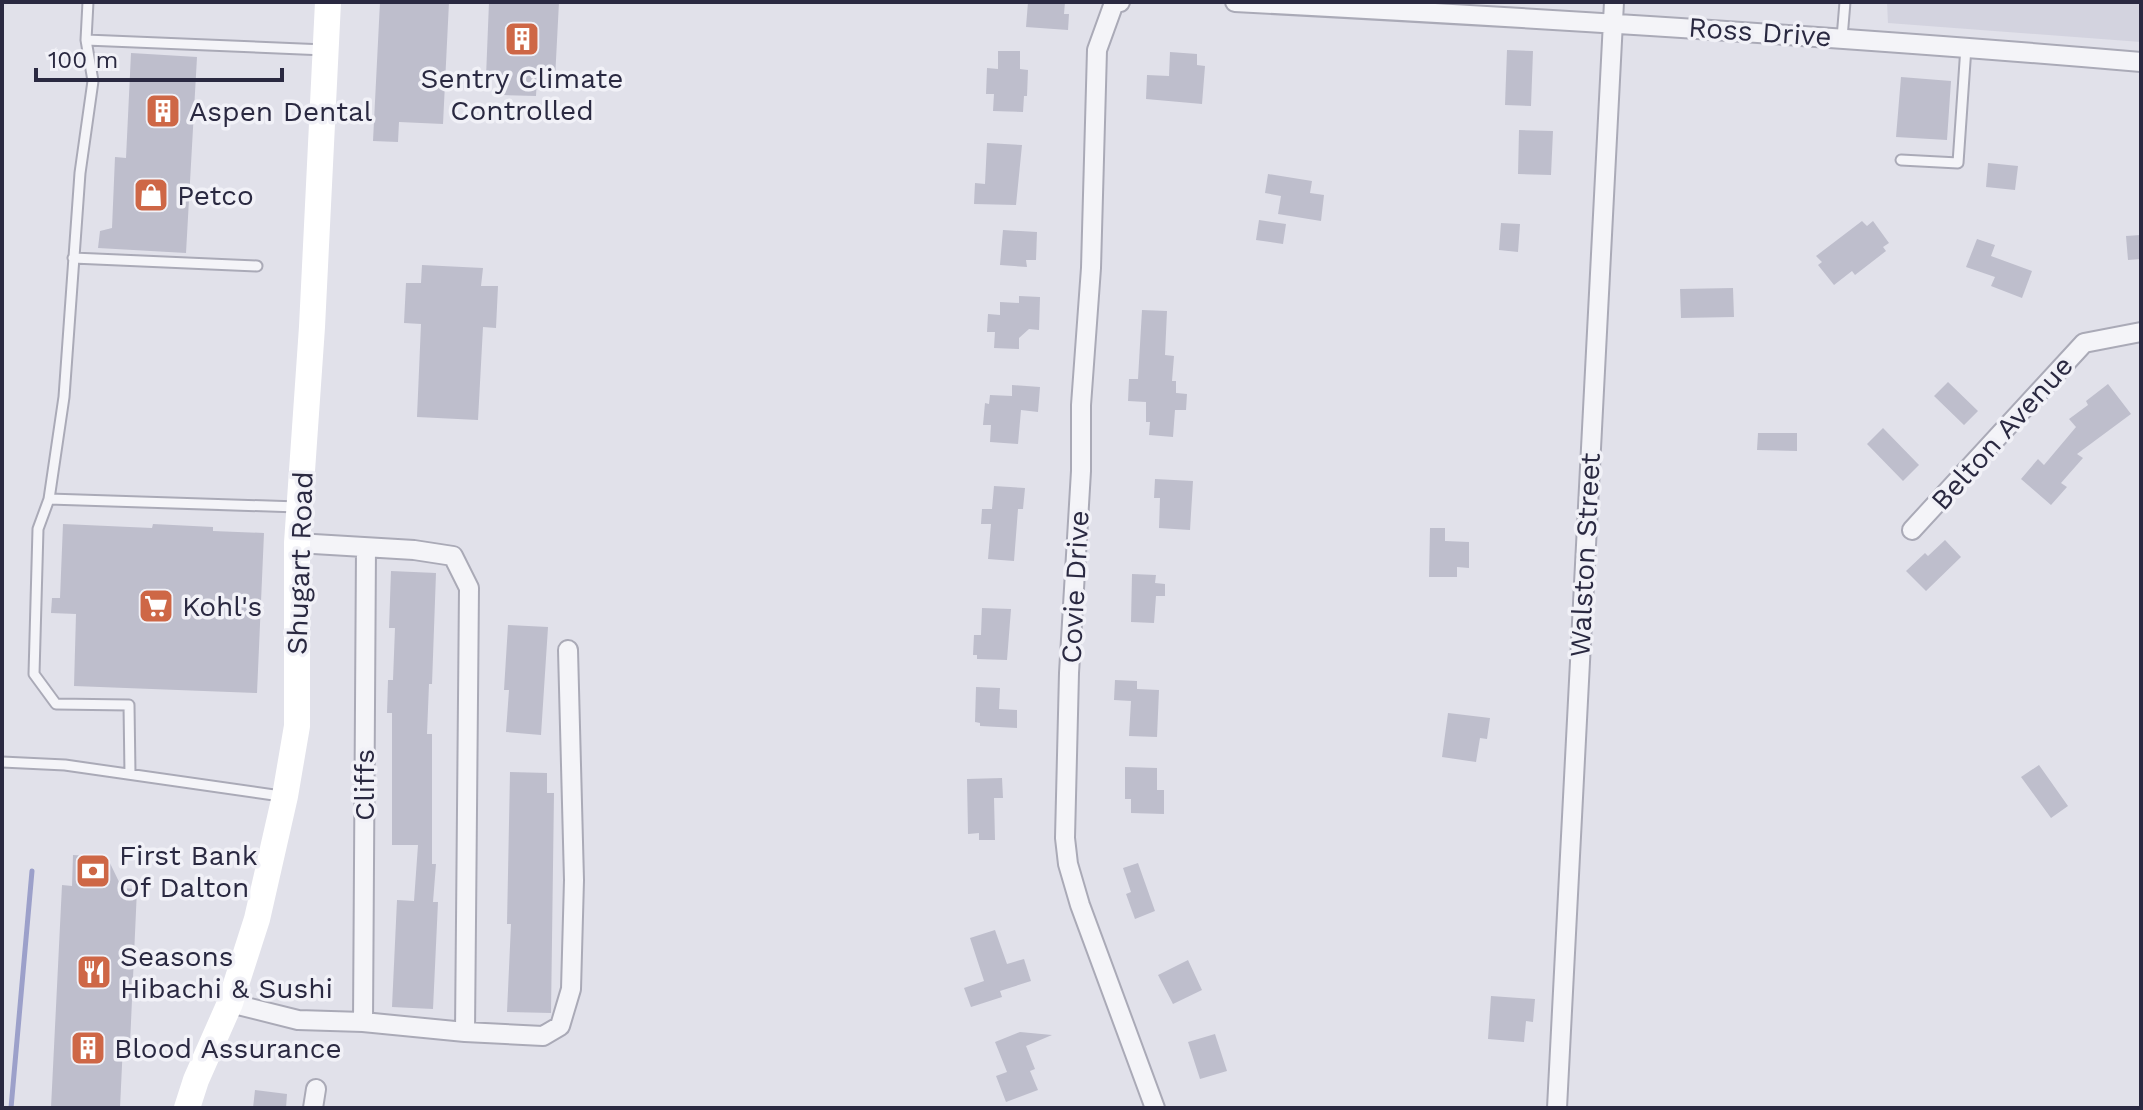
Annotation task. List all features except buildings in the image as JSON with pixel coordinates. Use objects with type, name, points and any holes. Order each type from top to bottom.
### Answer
[{"type":"street","name":"Shugart Road","points":[[187,1108],[230,1003],[257,919],[285,796],[297,726],[297,543],[328,2]]},
{"type":"street","points":[[1113,2],[1120,2]]},
{"type":"street","name":"Covie Drive","points":[[1113,2],[1097,50],[1091,268],[1081,405],[1081,471],[1069,673],[1065,838],[1071,880],[1155,1108]]},
{"type":"street","name":"Ross Drive","points":[[1235,2],[1613,22],[2141,62]]},
{"type":"street","name":"Walston Street","points":[[1557,1108],[1614,2]]},
{"type":"street","name":"Belton Avenue","points":[[1912,530],[2084,343],[2141,332]]},
{"type":"street","points":[[297,543],[414,550],[453,556],[469,588],[465,1032]]},
{"type":"street","name":"Cliffs","points":[[363,1022],[366,548]]},
{"type":"street","points":[[230,1003],[298,1020],[363,1022],[465,1032],[543,1036],[560,1026],[571,989],[574,880],[568,650]]},
{"type":"lane","points":[[88,2],[86,40],[93,81],[80,173],[64,397],[49,499],[38,529],[34,674],[56,704],[129,705],[130,774]]},
{"type":"lane","points":[[1842,38],[1845,2]]},
{"type":"lane","points":[[86,40],[325,50]]},
{"type":"lane","points":[[1901,160],[1958,163],[1966,47]]},
{"type":"lane","points":[[73,258],[257,266]]},
{"type":"lane","points":[[49,499],[301,507]]},
{"type":"lane","points":[[2,762],[65,765],[285,796]]},
{"type":"shaded area","points":[[1887,2],[2141,2],[2141,42],[1888,23]]},
{"type":"waterway","points":[[11,1108],[32,871]]},
{"type":"place","name":"Sentry Climate Controlled","points":[[522,39]]},
{"type":"place","name":"Aspen Dental","points":[[163,111]]},
{"type":"place","name":"Petco","points":[[151,195]]},
{"type":"place","name":"Kohl's","points":[[156,606]]},
{"type":"place","name":"First Bank Of Dalton","points":[[93,871]]},
{"type":"place","name":"Seasons Hibachi & Sushi","points":[[94,972]]},
{"type":"place","name":"Blood Assurance","points":[[88,1048]]}]
